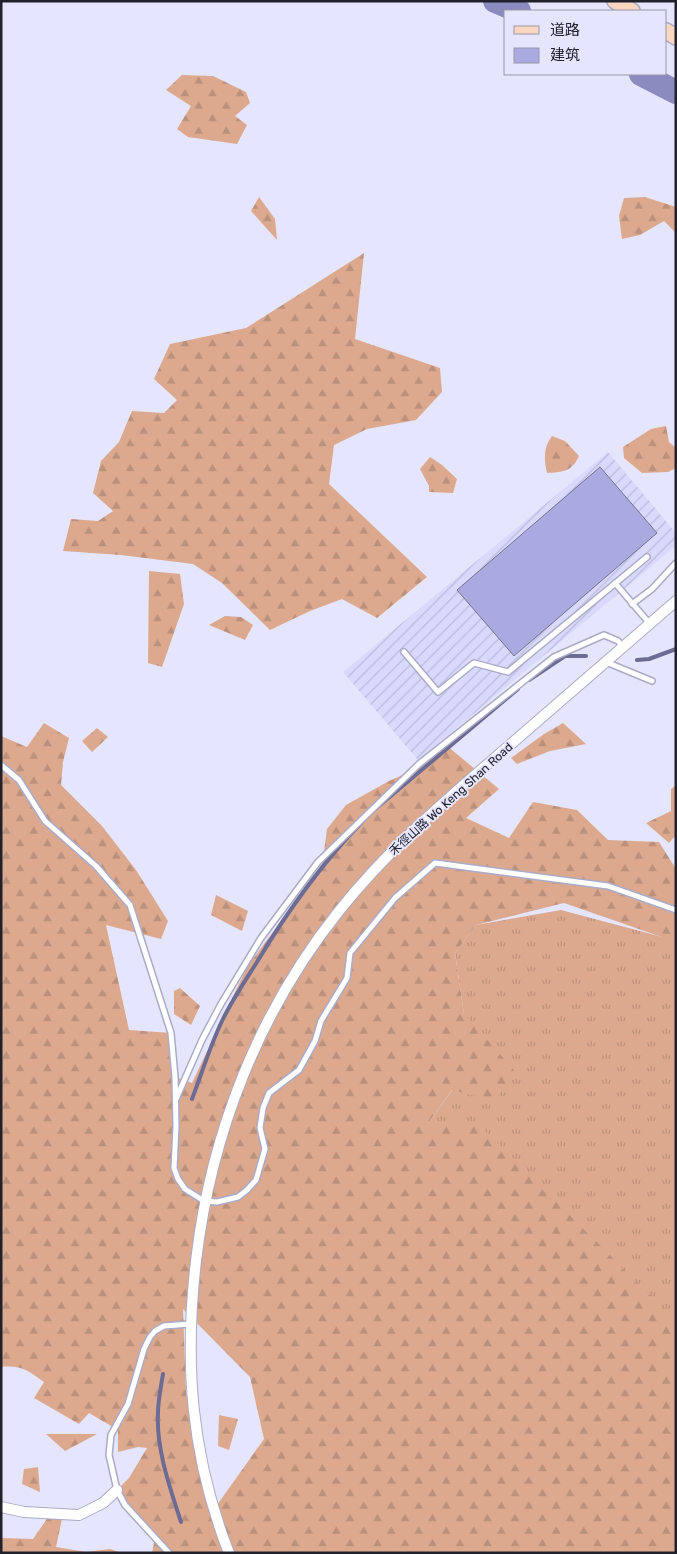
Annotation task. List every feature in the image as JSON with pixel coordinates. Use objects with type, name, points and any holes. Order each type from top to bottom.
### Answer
[{"type":"main road","points":[[615,1],[630,10]]},
{"type":"street","name":"禾徑山路 Wo Keng Shan Road","points":[[228,1553],[208,1495],[197,1443],[191,1384],[190,1324],[194,1274],[204,1201],[225,1123],[250,1060],[284,992],[322,933],[362,883],[413,830],[676,601]]},
{"type":"street","points":[[1,1508],[24,1512],[79,1515],[103,1503],[117,1490]]},
{"type":"lane","points":[[404,652],[438,692],[474,663],[508,672],[647,557]]},
{"type":"lane","points":[[632,604],[652,589],[676,563]]},
{"type":"lane","points":[[616,583],[650,624]]},
{"type":"lane","points":[[175,1102],[202,1040],[221,1004],[261,938],[318,862],[419,764],[554,657],[604,635],[618,641],[624,647]]},
{"type":"lane","points":[[606,662],[652,681]]},
{"type":"lane","points":[[1,765],[19,780],[45,821],[96,866],[130,905],[171,1032],[175,1078],[174,1168],[182,1185],[194,1196],[204,1201],[216,1202],[238,1197],[256,1180],[266,1149],[260,1128],[263,1108],[269,1092],[299,1070],[314,1041],[321,1022],[347,978],[350,953],[394,898],[435,863],[608,886],[676,910]]},
{"type":"lane","points":[[169,1553],[125,1505],[117,1490],[108,1455],[111,1435],[128,1404],[144,1348],[150,1337],[159,1328],[169,1325],[190,1324]]},
{"type":"shaded area","points":[[608,452],[676,533],[676,546],[418,760],[343,672]]},
{"type":"green space","points":[[182,75],[213,76],[246,92],[250,103],[235,116],[247,125],[237,144],[188,137],[177,129],[191,106],[166,90]]},
{"type":"green space","points":[[259,197],[275,219],[277,240],[251,211]]},
{"type":"green space","points":[[645,197],[676,207],[676,233],[664,221],[640,235],[622,239],[619,216],[624,198]]},
{"type":"green space","points":[[364,253],[355,339],[440,368],[442,392],[416,420],[367,429],[334,445],[329,484],[427,577],[377,618],[342,599],[310,611],[270,630],[222,583],[193,564],[121,555],[63,551],[71,519],[98,521],[113,511],[93,493],[101,461],[119,442],[132,411],[164,413],[177,400],[154,379],[170,344],[246,328]]},
{"type":"green space","points":[[666,426],[669,442],[676,448],[676,468],[668,472],[642,473],[624,458],[623,447],[651,429]]},
{"type":"green space","points":[[552,436],[565,441],[579,456],[570,468],[547,473],[545,454]]},
{"type":"green space","points":[[430,457],[457,479],[453,493],[429,492],[429,486],[420,469]]},
{"type":"green space","points":[[149,571],[180,574],[184,604],[162,667],[148,663]]},
{"type":"green space","points":[[225,616],[241,617],[253,625],[245,640],[209,625]]},
{"type":"green space","points":[[44,723],[69,738],[63,762],[61,785],[102,826],[136,870],[168,921],[161,939],[106,925],[129,1030],[171,1033],[173,1145],[175,1077],[192,1083],[247,967],[322,866],[327,829],[346,805],[389,781],[421,767],[446,745],[499,789],[466,818],[509,838],[533,802],[577,810],[608,840],[659,842],[676,869],[676,942],[564,903],[476,925],[455,953],[464,1014],[514,1070],[496,1101],[452,1090],[429,1122],[479,1125],[676,1321],[676,1553],[152,1553],[155,1537],[117,1490],[129,1478],[147,1448],[138,1447],[118,1452],[118,1430],[89,1413],[79,1424],[34,1398],[44,1382],[20,1368],[1,1367],[1,736],[27,747]],"holes":[[[183,1309],[250,1377],[264,1439],[212,1512],[186,1393]]]},
{"type":"green space","points":[[563,723],[586,744],[550,751],[517,764],[511,758],[544,734]]},
{"type":"green space","points":[[97,728],[108,737],[92,752],[82,741]]},
{"type":"green space","points":[[676,785],[676,835],[669,843],[646,823],[671,811],[671,789]]},
{"type":"green space","points":[[216,895],[248,911],[242,931],[211,915]]},
{"type":"green space","points":[[561,910],[676,942],[676,1321],[429,1122],[456,1085],[464,1014],[455,953],[476,925]]},
{"type":"green space","points":[[180,988],[200,1006],[191,1025],[174,1014],[174,991]]},
{"type":"green space","points":[[219,1415],[238,1419],[229,1450],[218,1446]]},
{"type":"green space","points":[[46,1434],[97,1434],[65,1451]]},
{"type":"green space","points":[[38,1467],[40,1492],[22,1484],[24,1469]]},
{"type":"green space","points":[[51,1513],[63,1514],[56,1547],[86,1552],[110,1549],[122,1553],[1,1553],[1,1538],[33,1539]]},
{"type":"building","points":[[600,467],[657,533],[514,656],[457,590]]},
{"type":"waterway","points":[[495,1],[517,10]]},
{"type":"waterway","points":[[523,10],[525,1]]},
{"type":"waterway","points":[[643,75],[676,92]]},
{"type":"waterway","points":[[637,660],[649,659],[676,649]]},
{"type":"waterway","points":[[529,680],[565,656],[586,656]]},
{"type":"waterway","points":[[374,810],[518,689]]},
{"type":"waterway","points":[[192,1099],[218,1030],[239,991],[305,889],[362,822]]},
{"type":"waterway","points":[[163,1374],[158,1408],[159,1440],[172,1496],[181,1522]]}]
